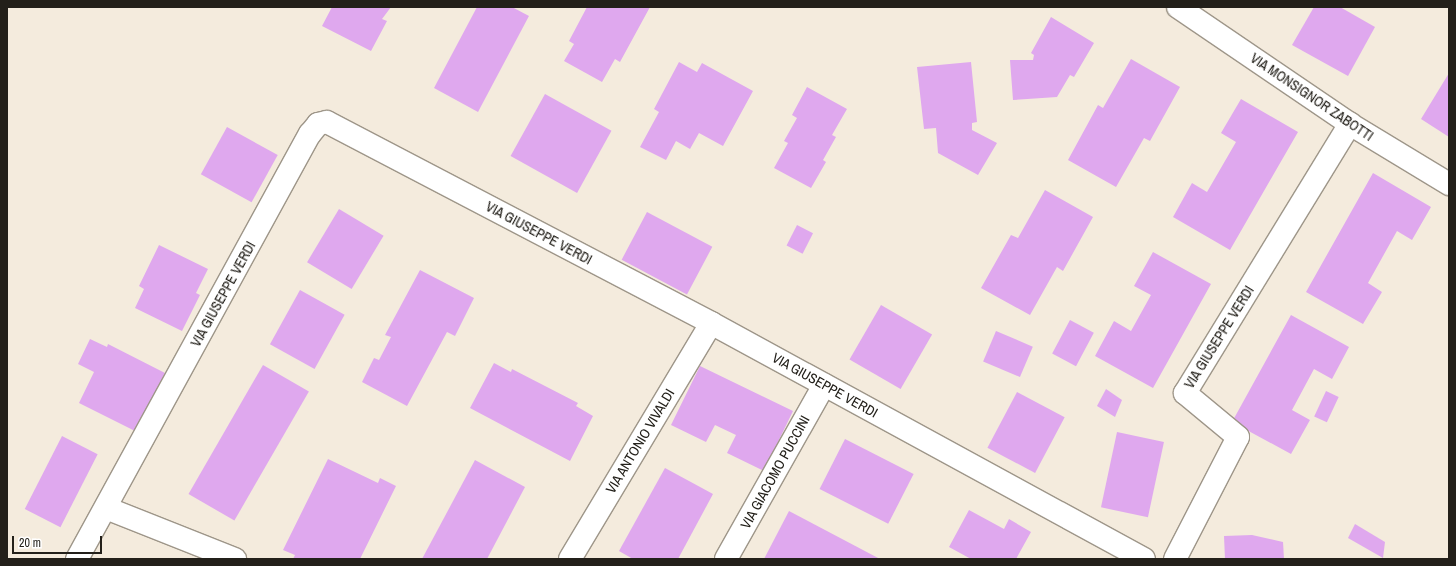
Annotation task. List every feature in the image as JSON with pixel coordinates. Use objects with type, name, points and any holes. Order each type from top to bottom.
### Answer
[{"type":"street","name":"VIA MONSIGNOR ZABOTTI","points":[[1178,7],[1350,124],[1449,184]]},
{"type":"street","name":"VIA GIUSEPPE VERDI","points":[[77,559],[306,141],[318,124],[326,122],[711,323],[1144,559]]},
{"type":"street","name":"VIA GIUSEPPE VERDI","points":[[1175,559],[1238,437],[1184,393],[1350,124]]},
{"type":"street","name":"VIA ANTONIO VIVALDI","points":[[570,559],[711,323]]},
{"type":"street","name":"VIA GIACOMO PUCCINI","points":[[726,559],[824,385]]},
{"type":"street","points":[[106,508],[235,559]]},
{"type":"building","points":[[332,7],[391,7],[382,19],[387,21],[371,51],[322,26]]},
{"type":"building","points":[[477,7],[512,7],[529,16],[478,112],[434,88]]},
{"type":"building","points":[[587,7],[650,7],[620,62],[615,59],[602,82],[564,61],[574,44],[569,41]]},
{"type":"building","points":[[1314,7],[1340,7],[1375,27],[1348,76],[1292,45]]},
{"type":"building","points":[[1051,17],[1094,43],[1074,77],[1070,75],[1057,97],[1013,100],[1010,60],[1033,60],[1034,55],[1031,53]]},
{"type":"building","points":[[1131,59],[1180,87],[1150,141],[1144,138],[1116,187],[1068,160],[1098,105],[1103,108]]},
{"type":"building","points":[[679,62],[697,72],[702,63],[753,91],[723,146],[699,133],[690,149],[676,141],[666,160],[640,147],[659,112],[654,109]]},
{"type":"building","points":[[971,62],[977,122],[972,123],[972,130],[997,143],[978,175],[938,153],[936,128],[924,129],[917,67]]},
{"type":"building","points":[[1449,73],[1449,137],[1421,119]]},
{"type":"building","points":[[807,87],[847,109],[832,135],[836,137],[823,160],[826,162],[811,188],[774,168],[788,143],[784,141],[797,118],[792,115]]},
{"type":"building","points":[[545,94],[611,131],[577,193],[511,156]]},
{"type":"building","points":[[1241,99],[1298,132],[1230,250],[1173,217],[1192,183],[1207,192],[1236,142],[1221,133]]},
{"type":"building","points":[[227,127],[278,155],[252,202],[201,174]]},
{"type":"building","points":[[1373,173],[1431,207],[1412,240],[1397,231],[1368,283],[1382,292],[1363,324],[1306,292]]},
{"type":"building","points":[[1045,190],[1093,217],[1063,271],[1057,267],[1030,315],[981,288],[1011,235],[1018,238]]},
{"type":"building","points":[[339,209],[384,236],[352,289],[307,262]]},
{"type":"building","points":[[647,212],[712,247],[687,294],[622,260]]},
{"type":"building","points":[[797,225],[813,233],[803,254],[787,245]]},
{"type":"building","points":[[159,245],[208,269],[196,293],[200,295],[182,331],[135,308],[144,289],[139,286]]},
{"type":"building","points":[[1153,252],[1211,284],[1153,388],[1095,356],[1114,321],[1131,331],[1151,295],[1134,286]]},
{"type":"building","points":[[420,270],[474,298],[455,336],[447,332],[407,406],[362,382],[374,358],[379,360],[391,337],[385,335]]},
{"type":"building","points":[[300,290],[345,315],[315,369],[270,344]]},
{"type":"building","points":[[881,305],[932,335],[901,389],[850,360]]},
{"type":"building","points":[[1291,315],[1349,347],[1332,379],[1314,369],[1292,410],[1310,420],[1291,454],[1232,422]]},
{"type":"building","points":[[1070,320],[1094,333],[1076,366],[1052,354]]},
{"type":"building","points":[[996,331],[1033,347],[1020,377],[983,361]]},
{"type":"building","points":[[90,339],[107,347],[108,344],[165,373],[135,431],[79,403],[94,372],[78,364]]},
{"type":"building","points":[[494,363],[511,372],[512,369],[578,403],[576,406],[593,416],[570,461],[470,408]]},
{"type":"building","points":[[263,365],[309,392],[234,521],[189,494]]},
{"type":"building","points":[[700,366],[793,411],[764,471],[727,453],[736,435],[715,425],[706,442],[671,425]]},
{"type":"building","points":[[1106,389],[1122,400],[1115,417],[1097,406]]},
{"type":"building","points":[[1326,391],[1339,397],[1327,422],[1314,416]]},
{"type":"building","points":[[1017,392],[1065,417],[1035,473],[987,448]]},
{"type":"building","points":[[1117,432],[1164,442],[1148,517],[1101,507]]},
{"type":"building","points":[[62,436],[98,454],[60,527],[25,509]]},
{"type":"building","points":[[845,439],[914,474],[888,524],[820,489]]},
{"type":"building","points":[[328,459],[378,483],[380,478],[396,486],[360,559],[293,559],[295,555],[283,550]]},
{"type":"building","points":[[475,460],[525,487],[487,559],[422,559]]},
{"type":"building","points":[[665,468],[713,494],[678,559],[633,559],[619,551]]},
{"type":"building","points":[[969,510],[1004,529],[1009,519],[1031,532],[1016,559],[971,559],[949,547]]},
{"type":"building","points":[[789,511],[880,559],[764,559]]},
{"type":"building","points":[[1355,524],[1385,542],[1383,558],[1348,538]]},
{"type":"building","points":[[1252,535],[1283,542],[1284,559],[1225,559],[1224,536]]}]
